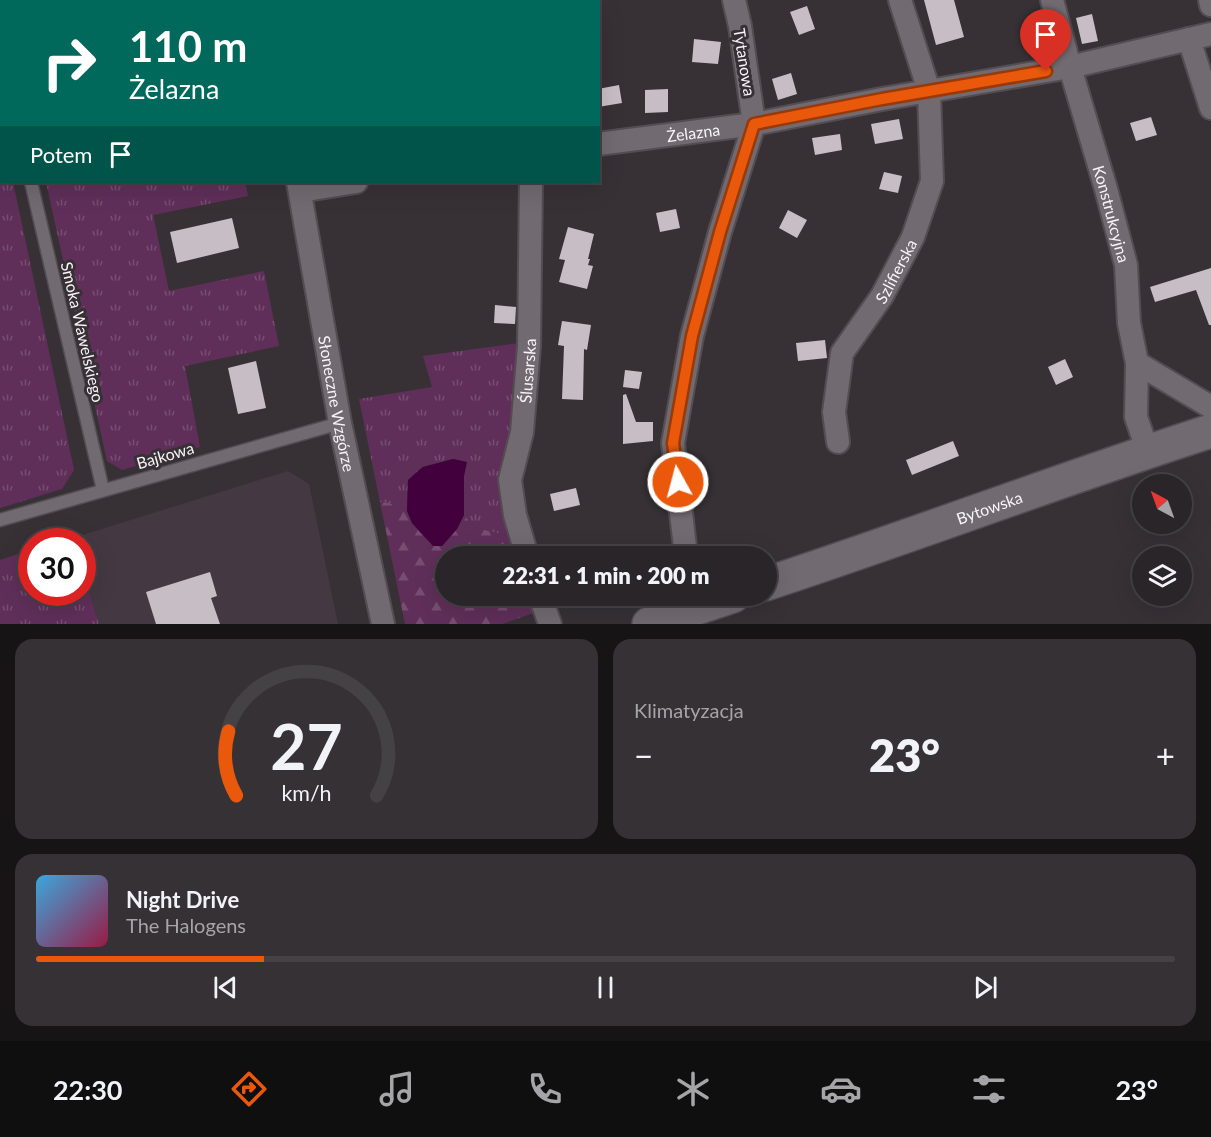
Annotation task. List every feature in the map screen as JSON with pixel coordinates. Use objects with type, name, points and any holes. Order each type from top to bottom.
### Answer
[{"type":"main road","name":"Bytowska","points":[[777,580],[1211,431]]},
{"type":"main road","points":[[649,624],[696,606]]},
{"type":"street","name":"Tytanowa","points":[[734,0],[754,124]]},
{"type":"street","name":"Szlifierska","points":[[838,442],[834,412],[842,353],[882,296],[913,237],[932,181],[929,91],[900,0]]},
{"type":"street","name":"Konstrukcyjna","points":[[1052,0],[1126,265],[1129,323],[1137,363],[1136,417],[1148,452]]},
{"type":"street","points":[[1210,0],[1211,5]]},
{"type":"street","name":"Żelazna","points":[[600,144],[754,124],[1070,67],[1200,36]]},
{"type":"street","points":[[1200,36],[1211,108]]},
{"type":"street","points":[[685,546],[673,443],[692,336],[720,232],[754,124]]},
{"type":"street","points":[[299,186],[342,183]]},
{"type":"street","name":"Ślusarska","points":[[524,546],[515,515],[510,480],[522,432],[529,346],[531,183]]},
{"type":"street","name":"Słoneczne Wzgórze","points":[[299,186],[340,423],[383,624]]},
{"type":"street","points":[[1137,363],[1211,407]]},
{"type":"street","points":[[544,606],[550,624]]},
{"type":"lane","name":"Smoka Wawelskiego","points":[[31,183],[103,490]]},
{"type":"lane","name":"Bajkowa","points":[[0,520],[340,423]]},
{"type":"shaded area","points":[[453,459],[467,462],[464,476],[464,515],[457,529],[442,546],[433,546],[412,523],[407,511],[408,480],[423,467]]},
{"type":"shaded area","points":[[288,471],[309,484],[338,624],[99,624],[94,606],[96,606],[96,531]]},
{"type":"green space","points":[[0,183],[13,183],[74,470],[62,489],[0,508]]},
{"type":"green space","points":[[46,183],[245,183],[248,196],[153,215],[169,291],[264,271],[279,346],[185,366],[200,447],[122,470],[107,461]]},
{"type":"green space","points":[[526,342],[517,539],[474,527],[464,515],[466,462],[453,459],[422,467],[408,480],[407,511],[396,504],[380,502],[359,399],[432,387],[423,356]]},
{"type":"green space","points":[[380,502],[396,504],[407,511],[412,523],[425,538],[442,546],[435,546],[435,606],[537,606],[539,611],[502,624],[405,624]]},
{"type":"green space","points":[[464,515],[474,527],[517,539],[519,546],[442,546],[457,529]]},
{"type":"green space","points":[[18,554],[18,606],[94,606],[99,624],[0,624],[0,560]]},
{"type":"building","points":[[924,0],[954,0],[964,37],[936,45]]},
{"type":"building","points":[[807,6],[815,29],[799,35],[790,12]]},
{"type":"building","points":[[1092,14],[1098,41],[1082,44],[1076,18]]},
{"type":"building","points":[[694,39],[721,42],[718,64],[692,62]]},
{"type":"building","points":[[791,73],[797,94],[778,100],[772,79]]},
{"type":"building","points":[[619,85],[622,103],[600,107],[600,89]]},
{"type":"building","points":[[668,89],[668,112],[645,113],[645,90]]},
{"type":"building","points":[[1151,117],[1157,135],[1136,141],[1130,123]]},
{"type":"building","points":[[899,119],[903,139],[875,144],[871,124]]},
{"type":"building","points":[[840,134],[842,150],[815,155],[812,138]]},
{"type":"building","points":[[884,172],[902,176],[898,193],[879,189]]},
{"type":"building","points":[[676,209],[680,228],[660,232],[656,213]]},
{"type":"building","points":[[788,210],[807,220],[797,238],[779,228]]},
{"type":"building","points":[[232,218],[239,248],[177,263],[170,232]]},
{"type":"building","points":[[568,227],[594,234],[588,259],[590,259],[588,265],[593,266],[587,289],[559,282],[565,260],[559,259]]},
{"type":"building","points":[[1211,268],[1211,325],[1209,325],[1196,290],[1155,302],[1150,287]]},
{"type":"building","points":[[495,305],[516,307],[515,324],[494,323]]},
{"type":"building","points":[[562,321],[591,325],[587,350],[584,349],[583,400],[562,399],[564,346],[558,345]]},
{"type":"building","points":[[825,340],[827,358],[798,361],[796,343]]},
{"type":"building","points":[[1065,359],[1073,377],[1056,385],[1048,367]]},
{"type":"building","points":[[256,361],[266,408],[238,414],[228,368]]},
{"type":"building","points":[[625,370],[642,372],[639,389],[623,387]]},
{"type":"building","points":[[626,394],[636,422],[653,422],[653,441],[623,444],[623,395]]},
{"type":"building","points":[[953,441],[959,456],[912,475],[906,460]]},
{"type":"building","points":[[576,488],[580,505],[554,511],[550,494]]},
{"type":"building","points":[[210,572],[217,596],[211,598],[220,624],[156,624],[146,592]]},
{"type":"route","points":[[678,482],[673,443],[692,336],[720,232],[754,124],[1046,71]]}]
